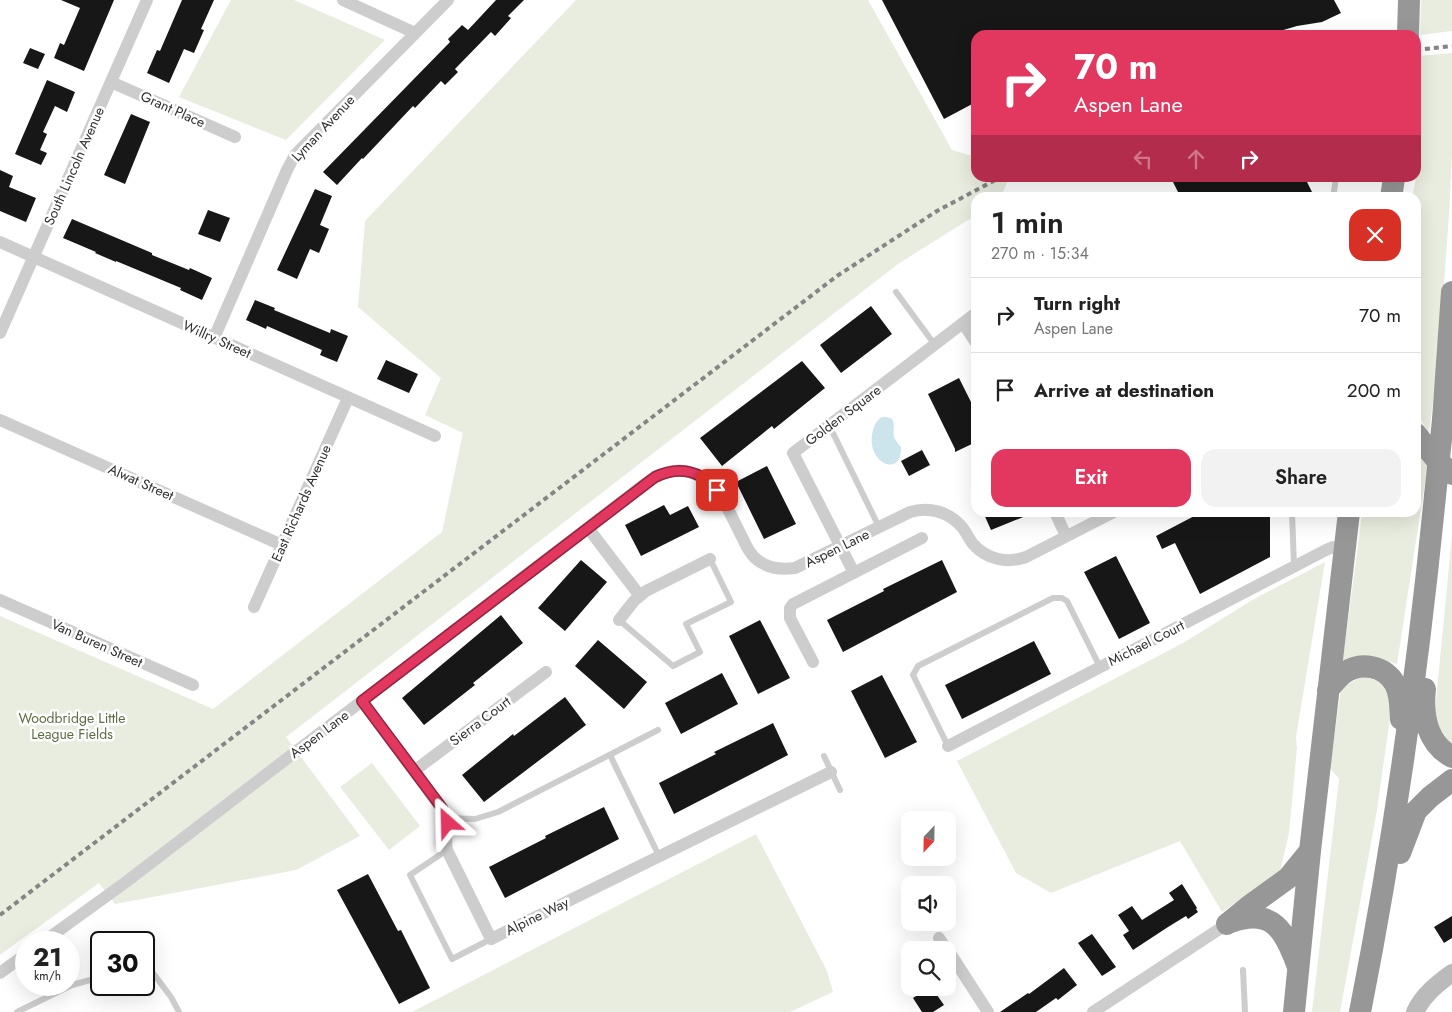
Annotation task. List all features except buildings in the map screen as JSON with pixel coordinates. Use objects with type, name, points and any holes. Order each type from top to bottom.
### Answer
[{"type":"highway","points":[[1408,30],[1409,1]]},
{"type":"highway","points":[[1360,1012],[1381,908],[1424,602],[1443,420],[1452,292]]},
{"type":"highway","points":[[1421,440],[1435,458],[1452,474]]},
{"type":"highway","points":[[1294,1012],[1300,971],[1310,851],[1348,517]]},
{"type":"highway","points":[[1424,602],[1427,673],[1424,703],[1425,720],[1437,746],[1452,757]]},
{"type":"highway","points":[[1328,690],[1343,674],[1356,668],[1369,666],[1387,673],[1396,685],[1400,699],[1403,760]]},
{"type":"highway","points":[[1381,908],[1416,811],[1452,780]]},
{"type":"highway","points":[[1227,924],[1288,878],[1310,851]]},
{"type":"highway","points":[[1227,924],[1253,917],[1260,917],[1274,923],[1287,939],[1300,971]]},
{"type":"street","name":"South Lincoln Avenue","points":[[0,333],[147,0]]},
{"type":"street","points":[[342,0],[415,33]]},
{"type":"street","name":"Lyman Avenue","points":[[214,338],[291,162],[301,149],[448,0]]},
{"type":"street","name":"Grant Place","points":[[111,82],[235,137]]},
{"type":"street","name":"Willry Street","points":[[0,242],[435,436]]},
{"type":"street","name":"Golden Square","points":[[841,546],[793,453],[971,317]]},
{"type":"street","points":[[963,324],[971,336]]},
{"type":"street","name":"East Richards Avenue","points":[[254,608],[348,398]]},
{"type":"street","name":"Alwat Street","points":[[0,420],[282,545]]},
{"type":"street","name":"Aspen Lane","points":[[58,931],[118,888],[655,477],[664,473],[681,470],[698,475],[712,485],[750,552],[762,563],[778,568],[795,568],[910,512],[927,509],[944,513],[958,523],[978,549],[993,557],[1010,561],[1026,557],[1104,517]]},
{"type":"street","points":[[1057,517],[1066,536]]},
{"type":"street","points":[[588,528],[640,596]]},
{"type":"street","points":[[814,662],[790,618],[790,608],[798,602],[922,538]]},
{"type":"street","points":[[841,546],[854,573]]},
{"type":"street","name":"Michael Court","points":[[948,746],[1326,550],[1333,548],[1345,549]]},
{"type":"street","points":[[618,620],[640,596],[710,559]]},
{"type":"street","name":"Van Buren Street","points":[[0,600],[193,685]]},
{"type":"street","name":"Sierra Court","points":[[414,771],[546,672]]},
{"type":"street","points":[[362,701],[442,808],[447,818]]},
{"type":"street","name":"Alpine Way","points":[[447,818],[445,840],[447,850],[491,939],[831,772]]},
{"type":"street","points":[[1093,1012],[1227,924]]},
{"type":"street","points":[[0,973],[15,962]]},
{"type":"street","points":[[956,964],[988,1012]]},
{"type":"street","points":[[1415,1012],[1430,991],[1452,973]]},
{"type":"lane","points":[[896,292],[935,344]]},
{"type":"lane","points":[[829,425],[879,527]]},
{"type":"lane","points":[[1292,517],[1294,567]]},
{"type":"lane","points":[[618,620],[674,666],[700,652],[686,624],[731,602],[710,559]]},
{"type":"lane","points":[[948,746],[913,675],[918,666],[1053,598],[1062,598],[1067,601],[1100,667]]},
{"type":"lane","points":[[447,818],[475,819],[491,816],[658,730]]},
{"type":"lane","points":[[610,755],[660,856]]},
{"type":"lane","points":[[824,756],[840,790]]},
{"type":"lane","points":[[447,850],[410,875],[452,959],[491,939]]},
{"type":"lane","points":[[1243,970],[1245,1012]]},
{"type":"lane","points":[[155,976],[171,997],[179,1012]]},
{"type":"lane","points":[[17,1012],[72,985],[90,980]]},
{"type":"green space","points":[[231,0],[294,0],[385,40],[286,140],[179,97]]},
{"type":"green space","name":"Woodbridge Little League Fields","points":[[576,0],[868,0],[952,150],[971,156],[971,182],[1007,182],[1003,192],[971,192],[971,218],[898,264],[286,737],[360,836],[296,870],[115,904],[99,883],[33,931],[15,931],[15,944],[0,955],[0,616],[213,709],[442,532],[463,433],[425,415],[441,378],[358,307],[365,221]]},
{"type":"green space","points":[[1421,0],[1452,0],[1452,31],[1421,35]]},
{"type":"green space","points":[[1452,53],[1452,154],[1449,214],[1439,353],[1429,433],[1421,421],[1421,192],[1413,192],[1415,182],[1421,182],[1421,56]]},
{"type":"green space","points":[[1421,454],[1428,463],[1421,508]]},
{"type":"green space","points":[[1361,517],[1420,517],[1397,664],[1371,657],[1343,660]]},
{"type":"green space","points":[[1452,535],[1452,746],[1434,721]]},
{"type":"green space","points":[[1325,562],[1296,737],[1297,748],[1289,833],[1280,872],[1222,912],[1180,841],[1051,893],[1016,873],[957,761],[1183,643],[1254,599]]},
{"type":"green space","points":[[1363,676],[1383,683],[1392,704],[1377,810],[1340,1012],[1312,1012],[1339,779],[1330,768],[1341,688]]},
{"type":"green space","points":[[372,763],[420,826],[389,850],[340,787]]},
{"type":"green space","points":[[756,834],[827,971],[833,992],[790,1012],[412,1012]]},
{"type":"water","points":[[882,417],[893,420],[894,437],[901,447],[900,457],[896,463],[890,465],[878,458],[872,441],[873,430],[877,421]]},
{"type":"railway","points":[[1421,49],[1452,46]]},
{"type":"railway","points":[[973,192],[991,182]]},
{"type":"railway","points":[[0,915],[837,276],[937,211],[971,193]]},
{"type":"route","points":[[448,823],[446,813],[362,701],[655,477],[672,470],[681,470],[706,479],[717,490]]}]
